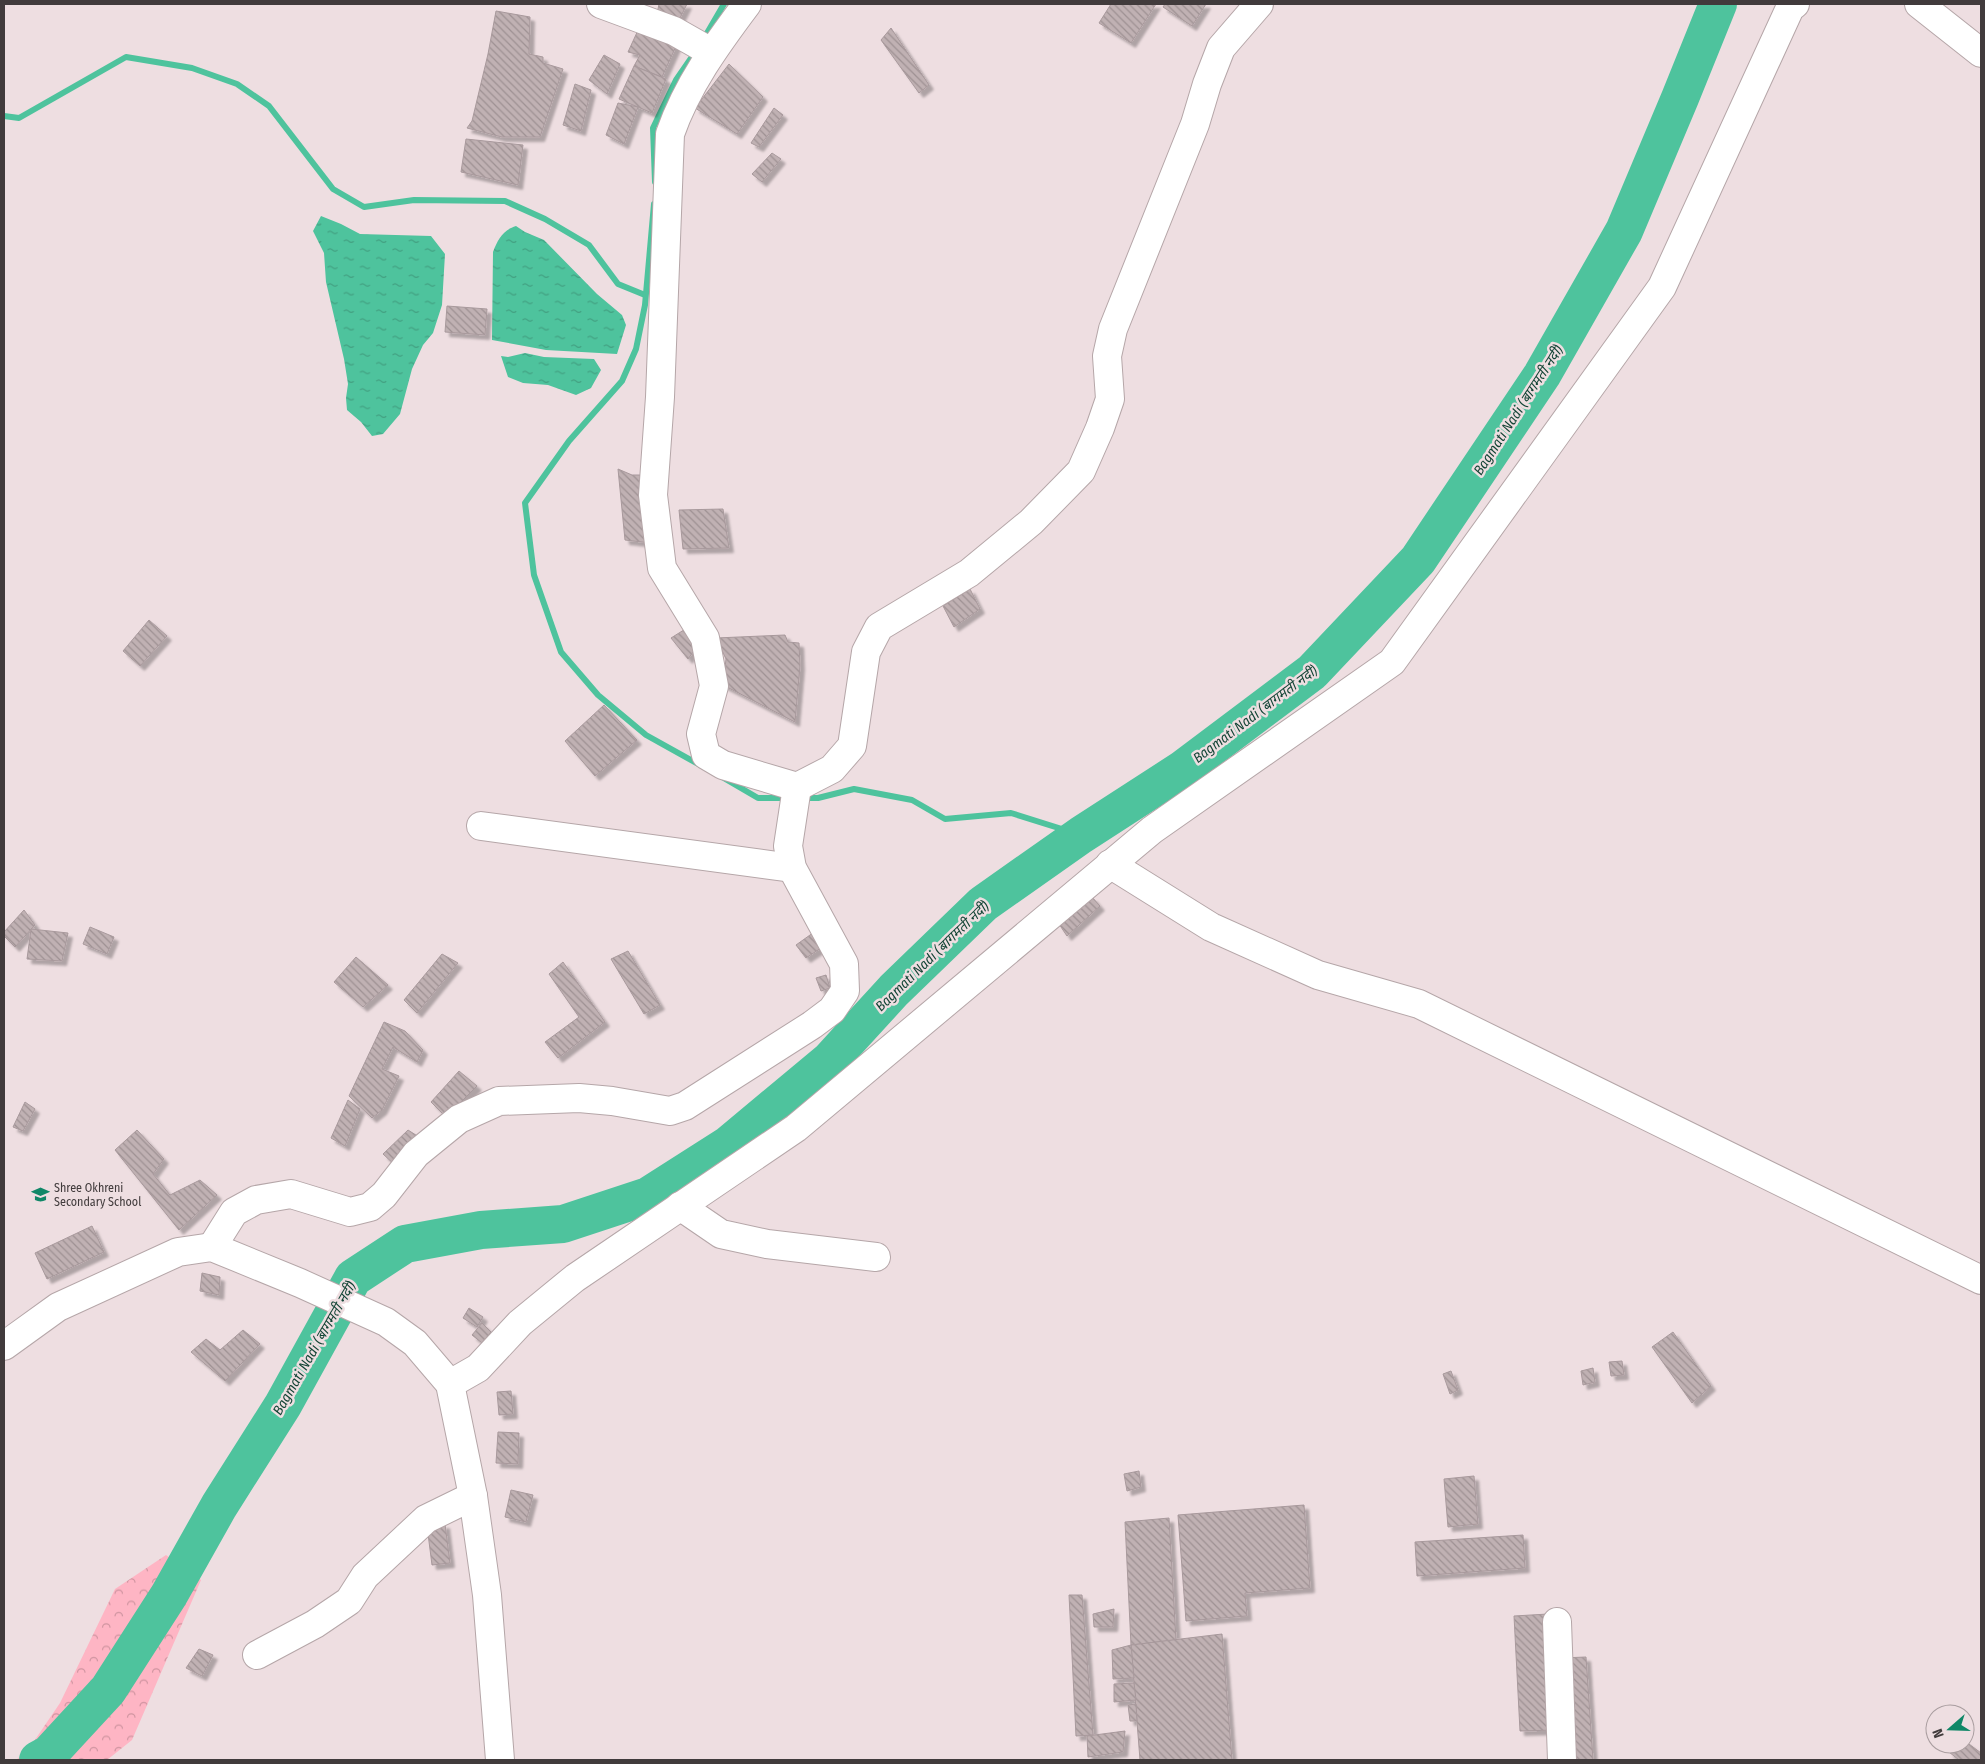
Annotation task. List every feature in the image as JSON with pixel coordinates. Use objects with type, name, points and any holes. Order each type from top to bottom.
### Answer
[{"type":"street","points":[[601,4],[674,31],[711,52]]},
{"type":"street","points":[[747,4],[711,52],[678,112],[670,134],[660,397],[653,496],[662,568],[705,638],[714,686],[701,734],[706,755],[723,765],[797,787],[832,769],[852,746],[866,652],[879,627],[969,573],[1032,522],[1081,471],[1100,428],[1110,399],[1107,356],[1113,329],[1195,124],[1207,84],[1221,48],[1258,4]]},
{"type":"street","points":[[450,1384],[478,1368],[520,1323],[576,1278],[796,1128],[1152,830],[1392,662],[1662,287],[1790,8],[1795,4]]},
{"type":"street","points":[[1920,4],[1981,53]]},
{"type":"street","points":[[212,1247],[234,1212],[256,1200],[291,1194],[350,1212],[370,1207],[384,1195],[416,1154],[459,1119],[499,1101],[579,1098],[612,1101],[670,1111],[686,1106],[812,1025],[832,1010],[845,990],[844,964],[792,868],[788,846],[797,787]]},
{"type":"street","points":[[481,826],[792,868]]},
{"type":"street","points":[[1110,864],[1211,927],[1318,975],[1418,1004],[1981,1280]]},
{"type":"street","points":[[680,1206],[720,1234],[767,1244],[876,1257]]},
{"type":"street","points":[[4,1346],[58,1307],[178,1252],[212,1247],[300,1283],[386,1322],[414,1343],[450,1384],[473,1496],[487,1595],[500,1760]]},
{"type":"street","points":[[257,1655],[315,1624],[349,1601],[365,1576],[426,1519],[473,1496]]},
{"type":"street","points":[[1557,1622],[1562,1760]]},
{"type":"green space","points":[[166,1555],[201,1580],[132,1740],[107,1760],[16,1760],[28,1750],[60,1703],[115,1589]]},
{"type":"water","points":[[321,216],[360,234],[431,236],[445,254],[442,305],[433,333],[423,345],[412,369],[400,414],[383,434],[372,436],[361,422],[347,410],[348,384],[326,282],[324,253],[313,231]]},
{"type":"water","points":[[516,226],[544,240],[597,294],[622,315],[626,325],[617,354],[546,350],[492,340],[493,252],[502,236]]},
{"type":"water","points":[[525,353],[544,357],[594,359],[601,370],[591,388],[576,395],[548,385],[523,383],[508,377],[501,356],[508,357]]},
{"type":"building","points":[[659,4],[687,4],[677,24],[657,14]]},
{"type":"building","points":[[1111,4],[1156,4],[1131,43],[1099,23]]},
{"type":"building","points":[[1165,4],[1206,4],[1192,26],[1163,7]]},
{"type":"building","points":[[496,11],[530,17],[529,54],[543,57],[543,63],[563,69],[540,137],[502,137],[467,128],[472,121]]},
{"type":"building","points":[[639,28],[677,44],[662,77],[634,66],[640,55],[628,52]]},
{"type":"building","points":[[891,28],[929,85],[919,93],[881,40]]},
{"type":"building","points":[[604,55],[620,64],[607,94],[589,80]]},
{"type":"building","points":[[729,64],[763,97],[737,134],[695,108]]},
{"type":"building","points":[[634,66],[666,79],[652,113],[619,99]]},
{"type":"building","points":[[575,84],[591,90],[581,131],[563,125]]},
{"type":"building","points":[[618,103],[638,107],[624,144],[606,135]]},
{"type":"building","points":[[774,108],[783,115],[759,147],[751,143]]},
{"type":"building","points":[[466,139],[523,145],[518,185],[461,172]]},
{"type":"building","points":[[772,153],[781,159],[762,182],[752,174]]},
{"type":"building","points":[[447,306],[487,309],[485,335],[445,332]]},
{"type":"building","points":[[618,469],[632,475],[641,475],[651,543],[625,540]]},
{"type":"building","points":[[723,509],[729,548],[683,549],[679,510]]},
{"type":"building","points":[[970,589],[980,609],[954,627],[943,606]]},
{"type":"building","points":[[149,620],[167,636],[140,666],[123,651]]},
{"type":"building","points":[[687,628],[699,644],[688,659],[671,638]]},
{"type":"building","points":[[785,635],[788,642],[799,643],[800,666],[795,722],[723,685],[726,659],[716,638]]},
{"type":"building","points":[[604,705],[637,740],[595,776],[565,741]]},
{"type":"building","points":[[1092,897],[1100,906],[1067,936],[1059,924]]},
{"type":"building","points":[[24,910],[35,925],[15,947],[4,936],[4,932]]},
{"type":"building","points":[[90,927],[114,937],[107,954],[83,944]]},
{"type":"building","points":[[31,929],[68,933],[62,961],[27,959]]},
{"type":"building","points":[[817,930],[827,944],[806,958],[796,945]]},
{"type":"building","points":[[628,951],[660,1005],[644,1014],[611,959]]},
{"type":"building","points":[[442,954],[458,963],[417,1013],[404,1000]]},
{"type":"building","points":[[356,957],[388,985],[363,1007],[334,982]]},
{"type":"building","points":[[563,962],[605,1022],[558,1058],[545,1042],[579,1017],[549,974]]},
{"type":"building","points":[[826,975],[830,988],[821,991],[816,978]]},
{"type":"building","points":[[384,1022],[405,1031],[423,1050],[417,1062],[393,1047],[382,1069],[399,1076],[382,1110],[372,1118],[349,1096]]},
{"type":"building","points":[[459,1071],[477,1086],[446,1117],[431,1102]]},
{"type":"building","points":[[348,1100],[360,1109],[345,1146],[331,1138]]},
{"type":"building","points":[[25,1102],[35,1109],[23,1131],[13,1127]]},
{"type":"building","points":[[137,1130],[164,1159],[153,1174],[170,1195],[200,1180],[217,1195],[179,1230],[115,1150]]},
{"type":"building","points":[[408,1130],[422,1139],[396,1166],[383,1154]]},
{"type":"building","points":[[92,1226],[104,1252],[47,1279],[35,1253]]},
{"type":"building","points":[[202,1273],[220,1277],[219,1295],[200,1291]]},
{"type":"building","points":[[469,1308],[483,1317],[477,1327],[463,1318]]},
{"type":"building","points":[[482,1323],[491,1332],[482,1343],[472,1335]]},
{"type":"building","points":[[243,1330],[260,1344],[225,1381],[191,1352],[206,1339],[220,1350]]},
{"type":"building","points":[[1673,1332],[1711,1386],[1692,1403],[1652,1347]]},
{"type":"building","points":[[1622,1361],[1624,1375],[1611,1376],[1609,1362]]},
{"type":"building","points":[[1593,1368],[1595,1382],[1583,1385],[1581,1371]]},
{"type":"building","points":[[1451,1371],[1458,1390],[1450,1394],[1443,1374]]},
{"type":"building","points":[[511,1391],[513,1414],[499,1415],[497,1392]]},
{"type":"building","points":[[498,1432],[519,1433],[518,1464],[496,1463]]},
{"type":"building","points":[[1139,1471],[1141,1487],[1127,1491],[1124,1474]]},
{"type":"building","points":[[1474,1476],[1478,1524],[1448,1527],[1444,1479]]},
{"type":"building","points":[[511,1490],[533,1495],[526,1522],[505,1517]]},
{"type":"building","points":[[1304,1505],[1310,1588],[1245,1593],[1247,1616],[1186,1621],[1178,1515]]},
{"type":"building","points":[[1169,1518],[1176,1640],[1131,1645],[1125,1522]]},
{"type":"building","points":[[445,1524],[450,1563],[432,1565],[427,1526]]},
{"type":"building","points":[[1523,1535],[1525,1568],[1417,1576],[1415,1542]]},
{"type":"building","points":[[1069,1595],[1082,1595],[1093,1735],[1076,1736]]},
{"type":"building","points":[[1114,1609],[1113,1627],[1094,1627],[1093,1614]]},
{"type":"building","points":[[1548,1614],[1556,1730],[1520,1731],[1514,1616]]},
{"type":"building","points":[[1222,1634],[1232,1760],[1140,1760],[1131,1645]]},
{"type":"building","points":[[1131,1645],[1134,1678],[1113,1679],[1112,1650]]},
{"type":"building","points":[[199,1649],[213,1655],[202,1676],[186,1668]]},
{"type":"building","points":[[1586,1657],[1593,1760],[1569,1760],[1561,1658]]},
{"type":"building","points":[[1134,1683],[1136,1700],[1114,1702],[1114,1684]]},
{"type":"building","points":[[1136,1704],[1137,1721],[1130,1721],[1128,1705]]},
{"type":"building","points":[[1125,1731],[1123,1752],[1088,1757],[1087,1736]]},
{"type":"building","points":[[1975,1748],[1981,1753],[1981,1760],[1959,1760],[1952,1754],[1975,1754]]},
{"type":"waterway","points":[[703,40],[724,4]]},
{"type":"waterway","name":"Bagmati Nadi (बागमती नदी)","points":[[38,1760],[49,1754],[108,1690],[169,1595],[219,1506],[283,1405],[353,1278],[405,1244],[481,1230],[563,1224],[648,1196],[728,1145],[830,1060],[894,990],[983,904],[1081,835],[1183,769],[1312,672],[1418,560],[1542,375],[1624,231],[1718,4]]},
{"type":"waterway","points":[[655,182],[653,128],[676,80],[696,51]]},
{"type":"waterway","points":[[4,116],[19,118],[126,57],[192,68],[237,84],[269,106],[333,189],[364,207],[414,200],[505,201],[545,219],[589,245],[618,284],[645,295]]},
{"type":"waterway","points":[[654,204],[645,305],[636,349],[622,381],[569,441],[525,503],[534,575],[561,652],[598,695],[646,735],[700,765]]},
{"type":"waterway","points":[[722,777],[758,798],[789,798]]},
{"type":"waterway","points":[[801,798],[818,798],[854,789],[912,800],[945,819],[1011,813],[1081,835]]},
{"type":"place","name":"Shree Okhreni Secondary School","points":[[40,1195]]}]
